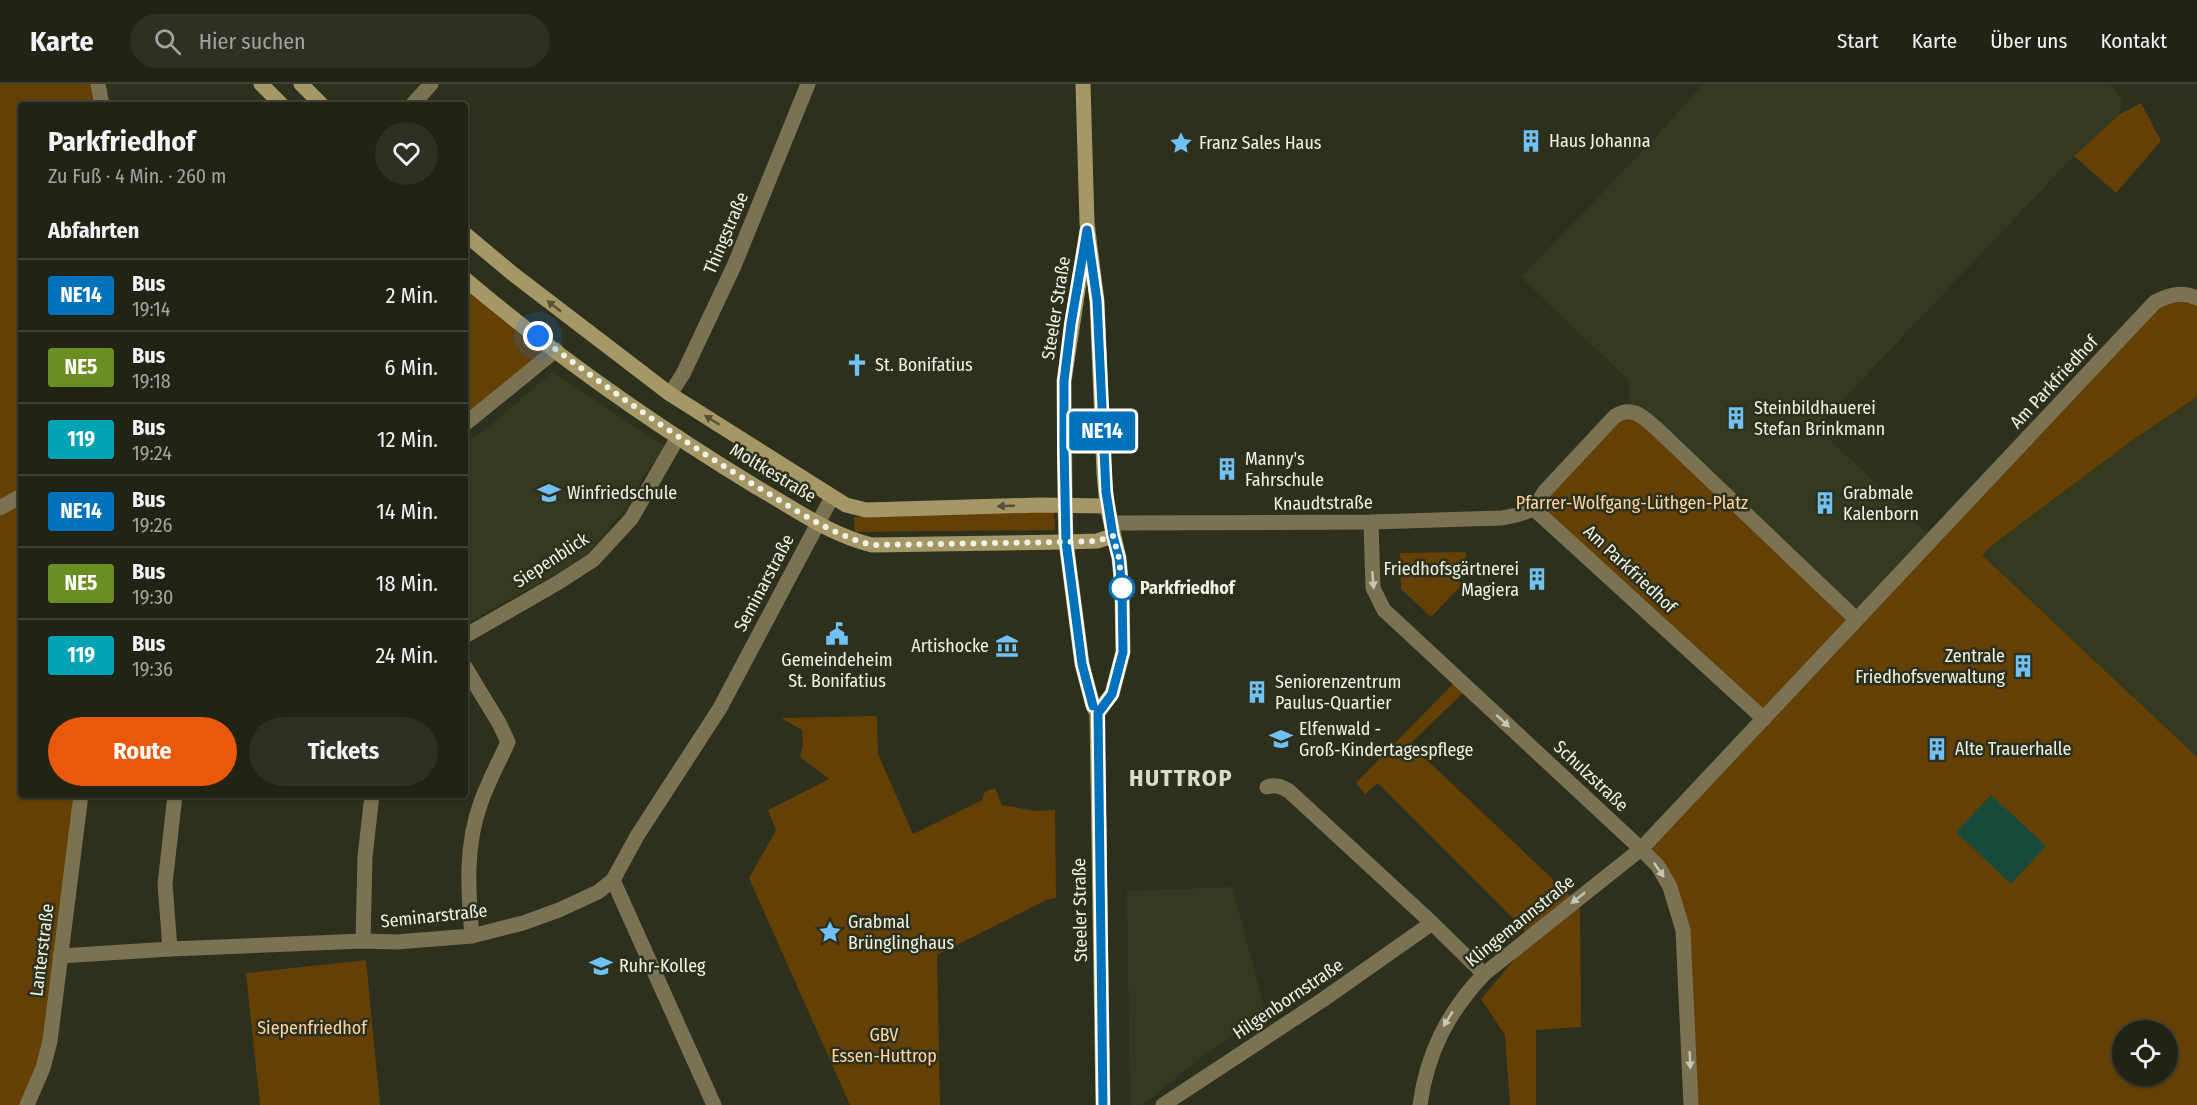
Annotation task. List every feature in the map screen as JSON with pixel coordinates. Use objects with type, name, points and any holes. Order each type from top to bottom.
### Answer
[{"type":"street","points":[[98,84],[101,102]]},
{"type":"street","points":[[261,84],[279,102]]},
{"type":"street","points":[[301,84],[319,102]]},
{"type":"street","points":[[415,102],[431,84]]},
{"type":"street","name":"Thingstraße","points":[[670,394],[734,266],[808,84]]},
{"type":"street","name":"Steeler Straße","points":[[1083,84],[1087,230],[1097,301],[1103,456],[1107,506],[1119,558],[1122,590],[1123,652],[1112,694],[1098,713]]},
{"type":"street","name":"Steeler Straße","points":[[1087,230],[1064,381],[1065,505],[1066,542],[1082,664],[1093,706],[1098,713],[1103,1105]]},
{"type":"street","name":"Moltkestraße","points":[[468,236],[513,274],[670,394],[846,505],[866,510],[1107,506]]},
{"type":"street","name":"Moltkestraße","points":[[468,281],[556,350],[678,437],[844,537],[872,545],[1066,542],[1097,541],[1112,530]]},
{"type":"street","name":"Am Parkfriedhof","points":[[1641,849],[2155,303],[2168,295],[2194,296]]},
{"type":"street","points":[[468,422],[556,350]]},
{"type":"street","points":[[1534,509],[1545,491],[1615,416],[1628,410],[1636,412],[1656,428],[1856,619]]},
{"type":"street","name":"Siepenblick","points":[[468,634],[593,560],[632,519],[678,437]]},
{"type":"street","name":"Seminarstraße","points":[[60,956],[170,949],[363,941],[396,942],[472,936],[523,924],[597,892],[613,880],[632,844],[729,693],[832,497]]},
{"type":"street","points":[[0,508],[18,498]]},
{"type":"street","name":"Am Parkfriedhof","points":[[1534,509],[1764,719]]},
{"type":"street","name":"Knaudtstraße","points":[[1112,530],[1502,518],[1534,509]]},
{"type":"street","name":"Schulzstraße","points":[[1371,522],[1373,588],[1384,610],[1641,849],[1658,867],[1670,886],[1683,930],[1691,1105]]},
{"type":"street","points":[[468,672],[508,742],[481,803],[474,825],[469,856],[468,886],[472,936]]},
{"type":"street","points":[[1267,787],[1281,786],[1289,791],[1484,974]]},
{"type":"street","name":"Lanterstraße","points":[[27,1105],[43,1068],[50,1041],[81,798]]},
{"type":"street","points":[[170,949],[165,884],[175,798]]},
{"type":"street","points":[[363,941],[365,857],[372,798]]},
{"type":"street","name":"Klingemannstraße","points":[[1420,1105],[1430,1058],[1442,1028],[1467,991],[1484,974],[1641,849]]},
{"type":"street","points":[[613,880],[714,1105]]},
{"type":"street","name":"Hilgenbornstraße","points":[[1163,1105],[1324,999],[1432,923]]},
{"type":"shaded area","points":[[1703,84],[2110,84],[2121,97],[2120,114],[2074,156],[1817,427],[1931,536],[1856,617],[1631,406],[1628,380],[1521,277],[1654,139]]},
{"type":"shaded area","name":"Winfriedschule","points":[[552,372],[666,447],[645,474],[622,512],[589,553],[556,574],[468,622],[468,441],[484,431]]},
{"type":"shaded area","points":[[2197,397],[2197,757],[1982,555],[2133,440]]},
{"type":"shaded area","points":[[1991,795],[2046,846],[2011,884],[1956,832]]},
{"type":"shaded area","points":[[1232,887],[1266,1013],[1205,1054],[1143,1105],[1130,1105],[1127,891]]},
{"type":"green space","points":[[0,84],[97,84],[100,102],[18,102],[18,798],[80,798],[55,998],[26,1105],[0,1105]]},
{"type":"green space","points":[[2141,103],[2161,141],[2116,193],[2074,156],[2120,114]]},
{"type":"green space","points":[[468,281],[551,348],[468,413]]},
{"type":"green space","points":[[2168,297],[2197,301],[2197,397],[2133,440],[1982,555],[2197,757],[2197,1105],[1693,1105],[1685,929],[1643,848]]},
{"type":"green space","name":"Pfarrer-Wolfgang-Lüthgen-Platz","points":[[1635,413],[1855,619],[1764,718],[1535,508],[1618,416]]},
{"type":"green space","points":[[1041,510],[1054,512],[1055,530],[855,532],[854,517]]},
{"type":"green space","points":[[1466,552],[1467,570],[1459,571],[1460,587],[1431,617],[1401,589],[1400,553]]},
{"type":"green space","points":[[1454,683],[1464,692],[1410,744],[1580,905],[1581,1027],[1536,1030],[1536,1105],[1510,1105],[1505,1035],[1481,999],[1524,948],[1524,929],[1378,783],[1365,794],[1356,783]]},
{"type":"green space","name":"GBV Essen-Huttrop","points":[[877,716],[878,754],[913,834],[982,800],[985,792],[995,788],[1002,805],[1036,811],[1055,810],[1056,898],[1046,900],[937,955],[940,1105],[850,1105],[749,878],[776,830],[768,810],[829,779],[800,757],[803,744],[802,730],[781,718]]},
{"type":"green space","name":"Siepenfriedhof","points":[[366,960],[380,1105],[260,1105],[246,973]]},
{"type":"bus line","name":"NE14","points":[[1093,706],[1082,664],[1066,542],[1064,447],[1064,381],[1087,230],[1097,301],[1107,506],[1119,558],[1122,590],[1123,652],[1112,694],[1098,713],[1097,792],[1103,1105]]},
{"type":"place","name":"Haus Johanna","points":[[1531,141]]},
{"type":"place","name":"Franz Sales Haus","points":[[1181,143]]},
{"type":"place","name":"St. Bonifatius","points":[[857,365]]},
{"type":"place","name":"Steinbildhauerei Stefan Brinkmann","points":[[1736,418]]},
{"type":"place","name":"Manny's Fahrschule","points":[[1227,469]]},
{"type":"place","name":"Winfriedschule","points":[[549,493]]},
{"type":"place","name":"Grabmale Kalenborn","points":[[1825,503]]},
{"type":"place","name":"Friedhofsgärtnerei Magiera","points":[[1537,579]]},
{"type":"place","name":"Parkfriedhof","points":[[1122,588]]},
{"type":"place","name":"Gemeindeheim St. Bonifatius","points":[[837,634]]},
{"type":"place","name":"Artishocke","points":[[1007,646]]},
{"type":"place","name":"Zentrale Friedhofsverwaltung","points":[[2023,666]]},
{"type":"place","name":"Seniorenzentrum Paulus-Quartier","points":[[1257,692]]},
{"type":"place","name":"Elfenwald - Groß-Kindertagespflege","points":[[1281,739]]},
{"type":"place","name":"Alte Trauerhalle","points":[[1937,749]]},
{"type":"place","name":"Grabmal Brünglinghaus","points":[[830,932]]},
{"type":"place","name":"Ruhr-Kolleg","points":[[601,966]]},
{"type":"district","name":"HUTTROP","points":[[1181,778]]},
{"type":"route","points":[[538,336],[678,437],[744,479],[844,537],[872,545],[1097,541],[1113,536],[1119,558],[1122,590],[1122,588]]}]
